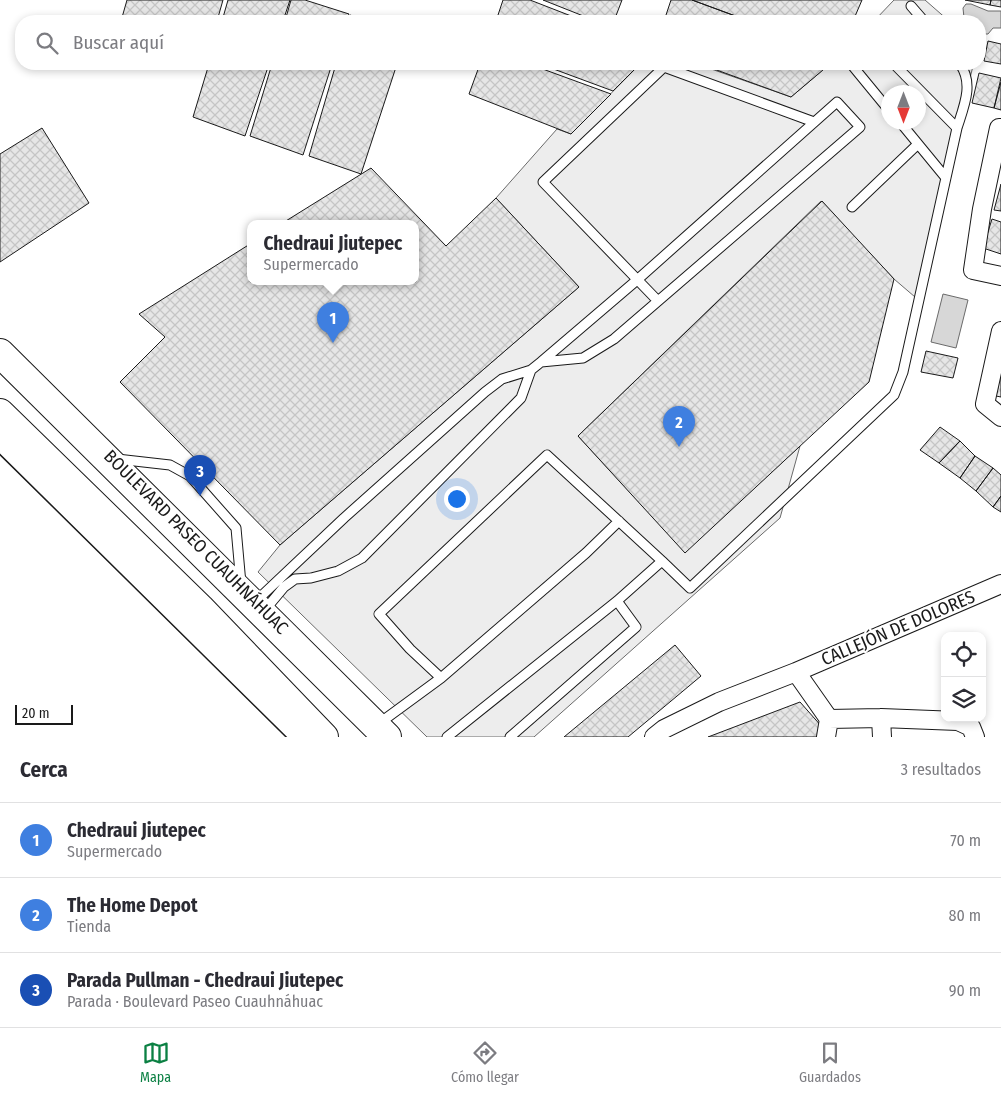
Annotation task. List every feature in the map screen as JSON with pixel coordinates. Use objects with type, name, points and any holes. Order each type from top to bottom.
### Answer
[{"type":"main road","name":"BOULEVARD PASEO CUAUHNÁHUAC","points":[[0,353],[388,732]]},
{"type":"main road","points":[[0,413],[200,608],[324,737]]},
{"type":"street","points":[[1001,128],[982,208],[973,270],[1001,276]]},
{"type":"street","points":[[1001,331],[985,404],[1001,417]]},
{"type":"street","name":"BOULEVARD PASEO CUAUHNÁHUAC","points":[[0,341],[253,601],[388,732]]},
{"type":"street","points":[[0,436],[305,737]]},
{"type":"street","name":"CALLEJÓN DE DOLORES","points":[[654,737],[664,728],[719,702],[796,672],[1001,584]]},
{"type":"street","name":"CALLEJÓN DE DOLORES","points":[[796,672],[829,719]]},
{"type":"street","points":[[882,718],[882,737]]},
{"type":"street","points":[[826,737],[829,719],[882,718],[958,721],[971,727],[974,737]]},
{"type":"lane","points":[[911,6],[919,15]]},
{"type":"lane","points":[[657,300],[543,182],[661,70]]},
{"type":"lane","points":[[672,70],[814,122]]},
{"type":"lane","points":[[856,70],[881,100]]},
{"type":"lane","points":[[900,70],[957,128]]},
{"type":"lane","points":[[441,678],[410,649],[379,614],[547,454],[690,588],[894,395],[903,372],[957,128],[968,93],[964,70]]},
{"type":"lane","points":[[253,601],[485,392],[502,379],[531,370],[541,362],[637,280],[837,102],[860,127],[614,339],[583,358],[541,362]]},
{"type":"lane","points":[[907,130],[946,178]]},
{"type":"lane","points":[[852,207],[918,144]]},
{"type":"lane","points":[[253,601],[284,587],[295,579],[311,578],[338,572],[362,558],[521,398],[531,370]]},
{"type":"lane","points":[[112,458],[170,464],[190,476],[236,528],[253,601]]},
{"type":"lane","points":[[388,732],[441,678],[619,521]]},
{"type":"lane","points":[[448,737],[617,601],[662,560]]},
{"type":"lane","points":[[510,737],[636,627],[617,601]]},
{"type":"shaded area","points":[[894,0],[925,0],[942,15],[880,15]]},
{"type":"shaded area","points":[[966,4],[971,4],[988,11],[1001,11],[1001,28],[993,28],[986,34],[986,15],[964,15],[963,8]]},
{"type":"shaded area","points":[[634,70],[714,70],[791,97],[823,70],[972,70],[915,297],[894,279],[821,201],[578,436],[685,552],[800,446],[780,518],[534,737],[427,737],[258,572],[280,545],[579,287],[496,198],[557,129],[571,134]]},
{"type":"shaded area","points":[[943,294],[968,300],[956,348],[931,342]]},
{"type":"building","points":[[127,0],[223,0],[219,15],[123,15]]},
{"type":"building","points":[[228,0],[290,0],[285,15],[224,15]]},
{"type":"building","points":[[291,0],[305,0],[349,14],[349,15],[287,15]]},
{"type":"building","points":[[503,0],[530,0],[569,15],[498,15]]},
{"type":"building","points":[[543,0],[622,0],[616,15],[581,15]]},
{"type":"building","points":[[671,0],[692,0],[733,15],[666,15]]},
{"type":"building","points":[[692,0],[862,0],[856,15],[733,15]]},
{"type":"building","points":[[965,0],[991,0],[990,5]]},
{"type":"building","points":[[991,0],[1001,0],[1001,7],[990,5]]},
{"type":"building","points":[[988,41],[1001,44],[1001,64],[986,61]]},
{"type":"building","points":[[207,70],[267,70],[245,136],[193,117]]},
{"type":"building","points":[[270,70],[330,70],[303,155],[250,136]]},
{"type":"building","points":[[334,70],[395,70],[361,174],[309,156]]},
{"type":"building","points":[[478,70],[545,70],[611,94],[571,134],[469,94]]},
{"type":"building","points":[[556,70],[634,70],[613,91]]},
{"type":"building","points":[[717,70],[823,70],[791,97]]},
{"type":"building","points":[[979,73],[1001,78],[994,108],[972,103]]},
{"type":"building","points":[[1001,82],[1001,110],[994,108]]},
{"type":"building","points":[[42,128],[89,203],[0,262],[0,154]]},
{"type":"building","points":[[371,168],[446,246],[496,198],[579,287],[280,545],[120,382],[165,337],[139,314],[247,246],[247,285],[419,285],[419,220],[287,220]]},
{"type":"building","points":[[1001,184],[1001,211],[994,210]]},
{"type":"building","points":[[822,201],[894,279],[869,382],[685,553],[578,436]]},
{"type":"building","points":[[992,219],[1001,222],[1001,254],[983,248]]},
{"type":"building","points":[[926,351],[958,358],[953,378],[921,372]]},
{"type":"building","points":[[1001,372],[1001,397],[996,396]]},
{"type":"building","points":[[940,427],[960,441],[939,463],[920,450]]},
{"type":"building","points":[[960,441],[975,456],[960,478],[939,463]]},
{"type":"building","points":[[975,456],[993,468],[976,491],[960,478]]},
{"type":"building","points":[[993,468],[1001,475],[1001,496],[993,507],[976,491]]},
{"type":"building","points":[[1001,496],[1001,512],[993,507]]},
{"type":"building","points":[[675,645],[701,676],[628,737],[564,737]]},
{"type":"building","points":[[800,702],[823,728],[821,737],[708,737]]},
{"type":"place","name":"Chedraui Jiutepec","points":[[333,343]]},
{"type":"place","name":"The Home Depot","points":[[679,447]]},
{"type":"place","name":"Parada Pullman - Chedraui Jiutepec","points":[[200,496]]}]
